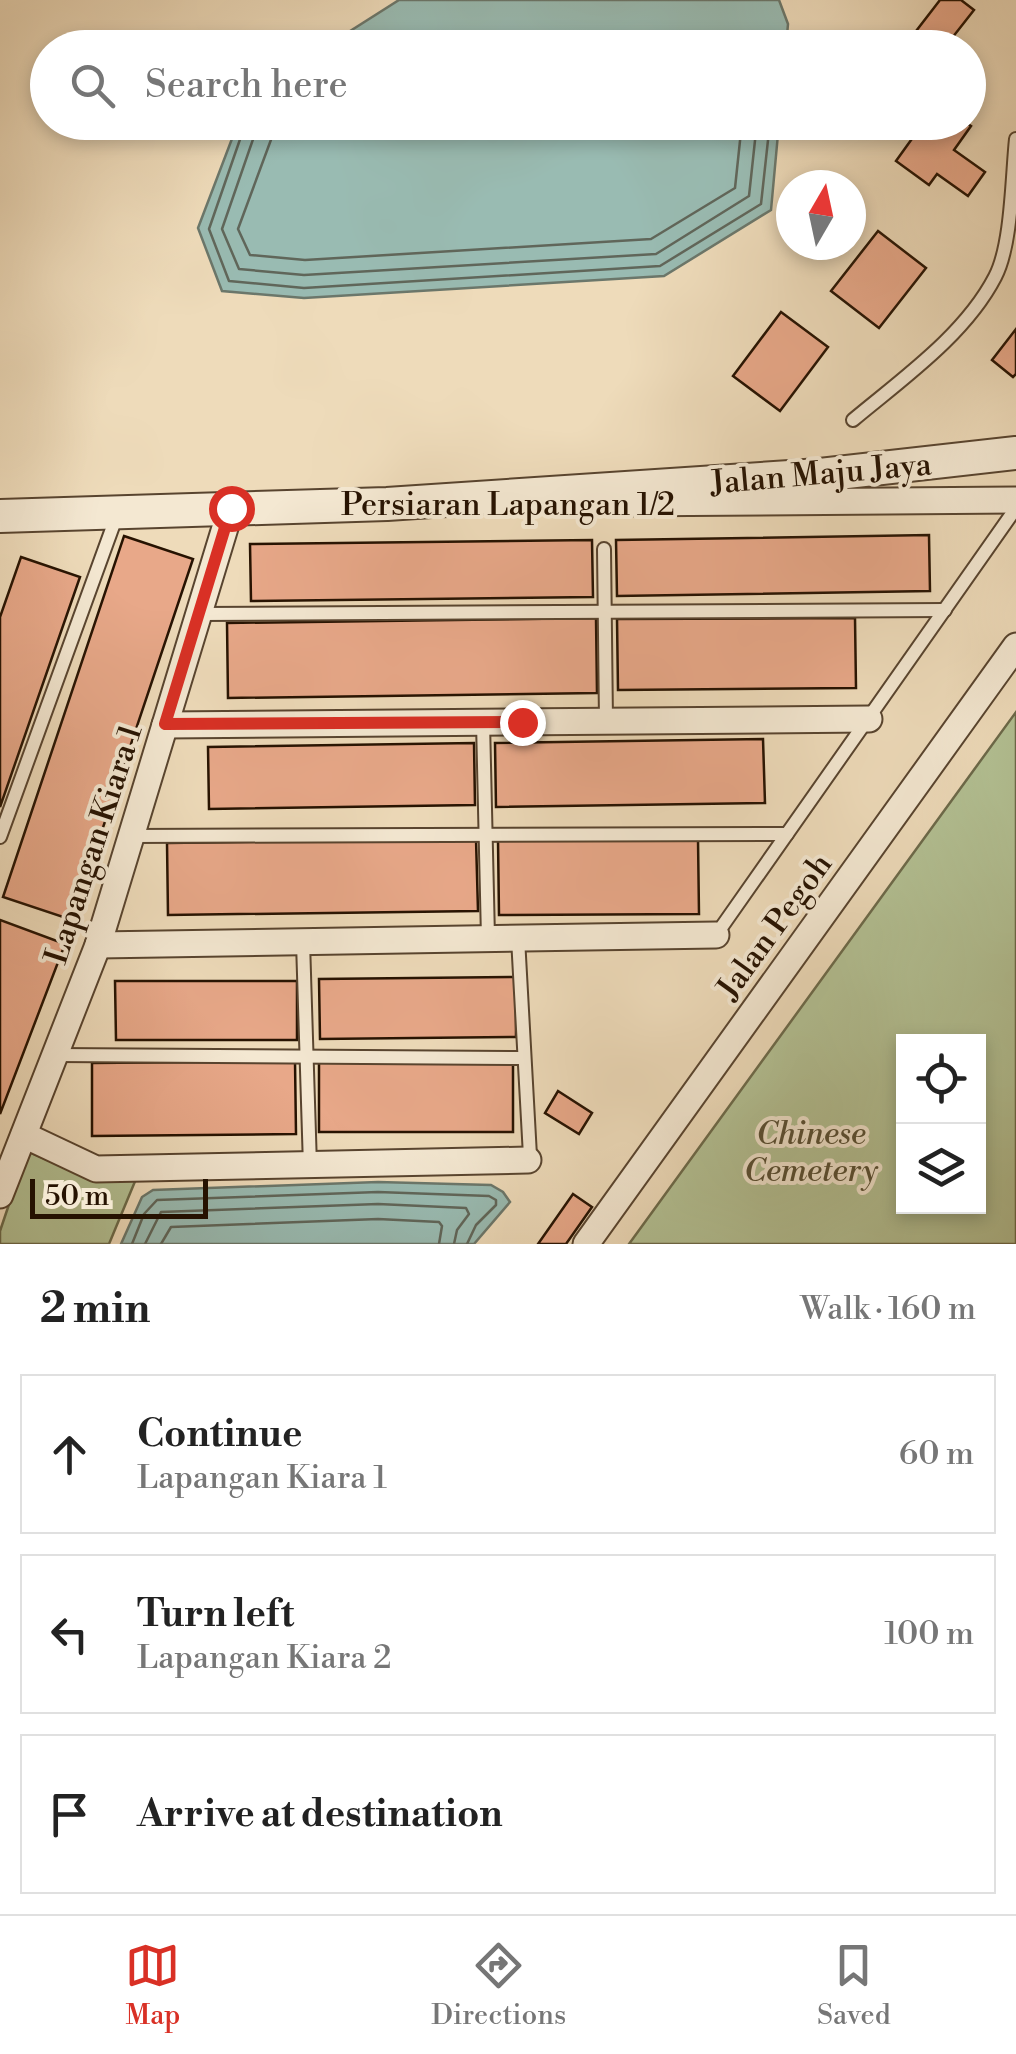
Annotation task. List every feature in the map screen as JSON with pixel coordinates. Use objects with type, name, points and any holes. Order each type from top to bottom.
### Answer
[{"type":"street","name":"Jalan Maju Jaya","points":[[387,504],[820,476],[1016,453]]},
{"type":"street","name":"Persiaran Lapangan 1/2","points":[[0,516],[387,504],[1016,500]]},
{"type":"street","name":"Lapangan Kiara 1","points":[[0,1195],[98,945],[231,508]]},
{"type":"street","name":"Jalan Pegoh","points":[[586,1244],[1016,646]]},
{"type":"street","points":[[165,724],[868,718]]},
{"type":"street","points":[[98,945],[716,935]]},
{"type":"street","points":[[24,1135],[96,1169],[528,1160]]},
{"type":"lane","points":[[853,420],[952,336],[996,276],[1010,211],[1016,138]]},
{"type":"lane","points":[[716,935],[1016,508]]},
{"type":"lane","points":[[0,837],[118,512]]},
{"type":"lane","points":[[604,549],[606,720]]},
{"type":"lane","points":[[198,614],[945,610]]},
{"type":"lane","points":[[483,722],[488,938]]},
{"type":"lane","points":[[131,836],[788,834]]},
{"type":"lane","points":[[518,938],[528,1160]]},
{"type":"lane","points":[[303,942],[310,1166]]},
{"type":"lane","points":[[55,1054],[523,1058]]},
{"type":"green space","name":"Chinese Cemetery","points":[[1016,712],[1016,1244],[629,1244]]},
{"type":"green space","points":[[27,1151],[91,1179],[136,1179],[109,1244],[0,1244],[0,1231]]},
{"type":"water","points":[[399,0],[779,0],[788,24],[787,30],[352,30]]},
{"type":"water","points":[[231,140],[777,140],[771,210],[664,276],[304,298],[222,291],[198,228]]},
{"type":"water","points":[[378,1182],[491,1185],[510,1202],[474,1244],[121,1244],[142,1197],[153,1190]]},
{"type":"building","points":[[940,0],[961,0],[974,10],[958,30],[917,30]]},
{"type":"building","points":[[911,140],[961,140],[954,150],[985,172],[968,196],[937,174],[929,185],[896,161]]},
{"type":"building","points":[[878,231],[926,268],[879,328],[831,291],[855,260],[866,260],[866,246]]},
{"type":"building","points":[[781,312],[828,347],[780,411],[733,376]]},
{"type":"building","points":[[1016,329],[1016,374],[1013,377],[992,360]]},
{"type":"building","points":[[929,535],[930,591],[617,596],[616,540]]},
{"type":"building","points":[[124,536],[193,559],[72,920],[3,897]]},
{"type":"building","points":[[592,540],[593,597],[251,601],[250,544]]},
{"type":"building","points":[[21,557],[80,577],[0,807],[0,617]]},
{"type":"building","points":[[596,618],[597,693],[228,698],[227,623]]},
{"type":"building","points":[[855,618],[856,688],[618,690],[617,619]]},
{"type":"building","points":[[763,739],[765,803],[496,807],[495,743]]},
{"type":"building","points":[[474,743],[475,805],[209,809],[208,747]]},
{"type":"building","points":[[476,839],[478,911],[168,915],[167,843]]},
{"type":"building","points":[[698,839],[699,914],[499,915],[498,840]]},
{"type":"building","points":[[0,920],[65,944],[0,1114]]},
{"type":"building","points":[[516,977],[516,1037],[320,1039],[319,979]]},
{"type":"building","points":[[115,981],[297,981],[297,1040],[116,1040]]},
{"type":"building","points":[[319,1060],[513,1060],[513,1132],[319,1132]]},
{"type":"building","points":[[295,1061],[296,1134],[92,1136],[92,1063]]},
{"type":"building","points":[[558,1091],[592,1113],[579,1134],[545,1113]]},
{"type":"building","points":[[573,1194],[592,1207],[566,1244],[538,1244]]},
{"type":"route","points":[[231,508],[165,724],[522,722]]}]
